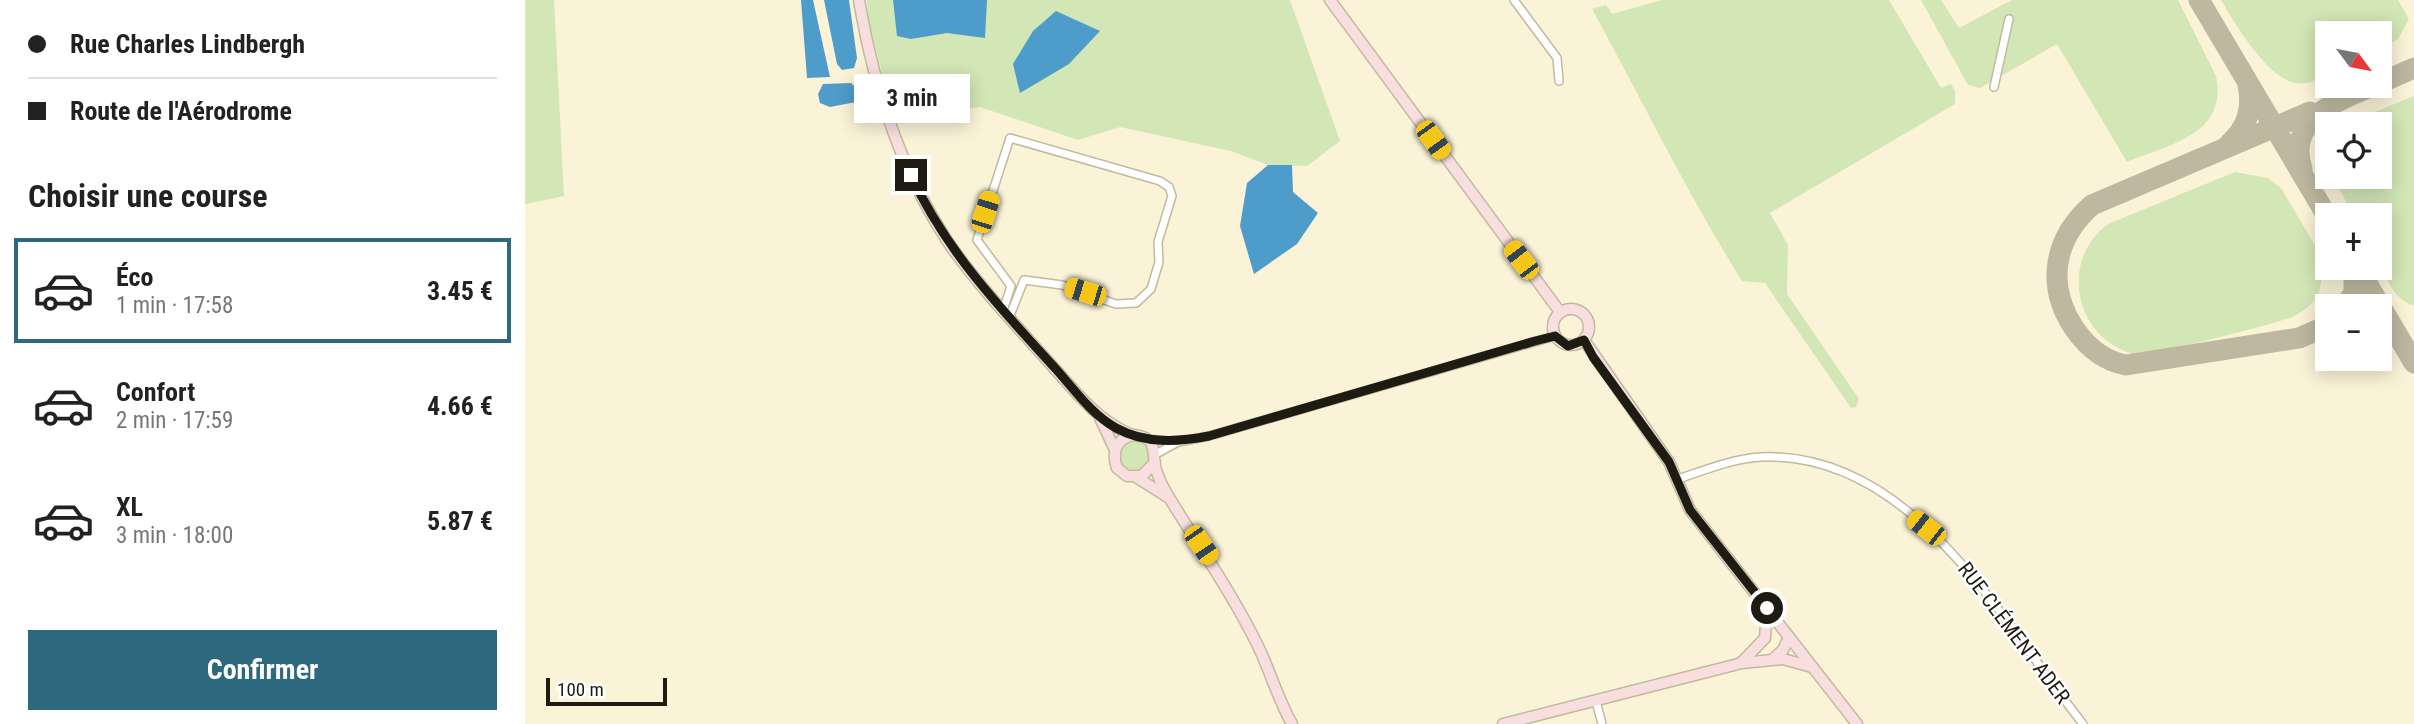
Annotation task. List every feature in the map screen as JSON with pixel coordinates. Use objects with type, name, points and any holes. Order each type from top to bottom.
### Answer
[{"type":"street","points":[[859,0],[880,96],[919,193],[951,247],[1006,315],[1100,418],[1115,450],[1117,468],[1170,499]]},
{"type":"street","points":[[1330,0],[1560,312]]},
{"type":"street","points":[[1514,0],[1557,58],[1559,81]]},
{"type":"street","points":[[1994,87],[2009,19]]},
{"type":"street","points":[[1010,138],[1160,181],[1169,187],[1172,196],[1158,242],[1159,262],[1147,295],[1133,304],[1122,305],[1062,285],[1024,280],[1006,315],[1011,286],[977,240],[1010,138]]},
{"type":"street","points":[[1577,310],[1586,318],[1589,329],[1584,340],[1568,346],[1555,336],[1553,321],[1560,312],[1577,310]]},
{"type":"street","points":[[1100,418],[1132,435],[1178,442],[1209,436],[1555,336]]},
{"type":"street","points":[[1584,340],[1593,357],[1669,462],[1690,510],[1857,724]]},
{"type":"street","points":[[1115,450],[1120,440],[1132,435]]},
{"type":"street","points":[[1148,439],[1170,499],[1212,562],[1246,624],[1274,679],[1290,723]]},
{"type":"street","points":[[1136,477],[1152,468],[1155,458],[1178,442]]},
{"type":"street","name":"RUE CLÉMENT ADER","points":[[1678,479],[1730,462],[1781,457],[1828,466],[1867,484],[1941,541],[1965,564],[2083,724]]},
{"type":"street","points":[[1765,638],[1767,608]]},
{"type":"street","points":[[1742,663],[1765,638],[1774,634],[1788,636]]},
{"type":"street","points":[[1773,659],[1783,650],[1788,636]]},
{"type":"street","points":[[1503,724],[1742,663],[1773,659],[1812,667]]},
{"type":"street","points":[[1596,701],[1602,724]]},
{"type":"green space","points":[[525,0],[554,0],[564,196],[525,204]]},
{"type":"green space","points":[[867,0],[1290,0],[1340,141],[1307,166],[1268,165],[1231,151],[1120,127],[1078,140],[980,107],[894,117],[868,21]]},
{"type":"green space","points":[[1662,0],[1889,0],[1941,88],[1951,84],[1955,91],[1955,104],[1770,213],[1788,245],[1787,294],[1859,399],[1856,407],[1851,408],[1765,283],[1742,281],[1592,9],[1606,5],[1612,14]]},
{"type":"green space","points":[[1921,0],[1941,0],[1959,28],[2012,0],[2178,0],[2216,76],[2217,96],[2213,112],[2192,134],[2127,162],[2057,44],[1980,88],[1968,85]]},
{"type":"green space","points":[[2221,0],[2398,0],[2409,19],[2398,39],[2392,43],[2392,21],[2315,21],[2315,81],[2312,82],[2296,83],[2274,72],[2243,36]]},
{"type":"green space","points":[[2414,96],[2414,306],[2402,300],[2387,280],[2392,280],[2392,203],[2347,203],[2339,189],[2392,189],[2392,112],[2375,112]]},
{"type":"green space","points":[[2235,172],[2268,178],[2281,188],[2315,246],[2315,280],[2321,280],[2319,294],[2315,294],[2315,301],[2303,311],[2292,317],[2137,355],[2116,347],[2100,334],[2088,317],[2080,298],[2082,259],[2092,240],[2108,224]]},
{"type":"green space","points":[[1134,441],[1145,445],[1149,456],[1145,467],[1134,471],[1123,467],[1119,456],[1123,445]]},
{"type":"water","points":[[801,0],[813,0],[830,77],[807,78]]},
{"type":"water","points":[[824,0],[849,0],[857,58],[854,68],[842,70],[837,64]]},
{"type":"water","points":[[893,0],[987,0],[985,38],[947,33],[911,39],[897,36]]},
{"type":"water","points":[[1056,11],[1100,31],[1069,64],[1020,93],[1013,64],[1033,31]]},
{"type":"water","points":[[851,83],[857,89],[856,102],[830,107],[820,103],[818,94],[823,84]]},
{"type":"water","points":[[1268,165],[1292,165],[1293,192],[1318,213],[1297,244],[1254,274],[1240,226],[1247,183]]},
{"type":"taxiway","points":[[2199,0],[2319,203]]},
{"type":"taxiway","points":[[2392,78],[2414,68]]},
{"type":"taxiway","points":[[2229,144],[2247,118],[2250,102],[2248,85]]},
{"type":"taxiway","points":[[2302,169],[2299,152],[2301,137],[2308,125],[2318,114],[2344,98]]},
{"type":"taxiway","points":[[2310,112],[2092,205],[2069,233],[2062,248],[2057,280],[2065,312],[2079,335],[2103,357],[2126,365],[2299,338],[2315,331]]},
{"type":"taxiway","points":[[2353,294],[2354,280]]},
{"type":"taxiway","points":[[2365,280],[2414,363]]},
{"type":"route","points":[[911,175],[951,247],[1009,318],[1100,418],[1117,429],[1148,439],[1178,442],[1209,436],[1535,341],[1555,336],[1558,341],[1568,346],[1584,340],[1593,357],[1669,462],[1690,510],[1767,608]]}]
